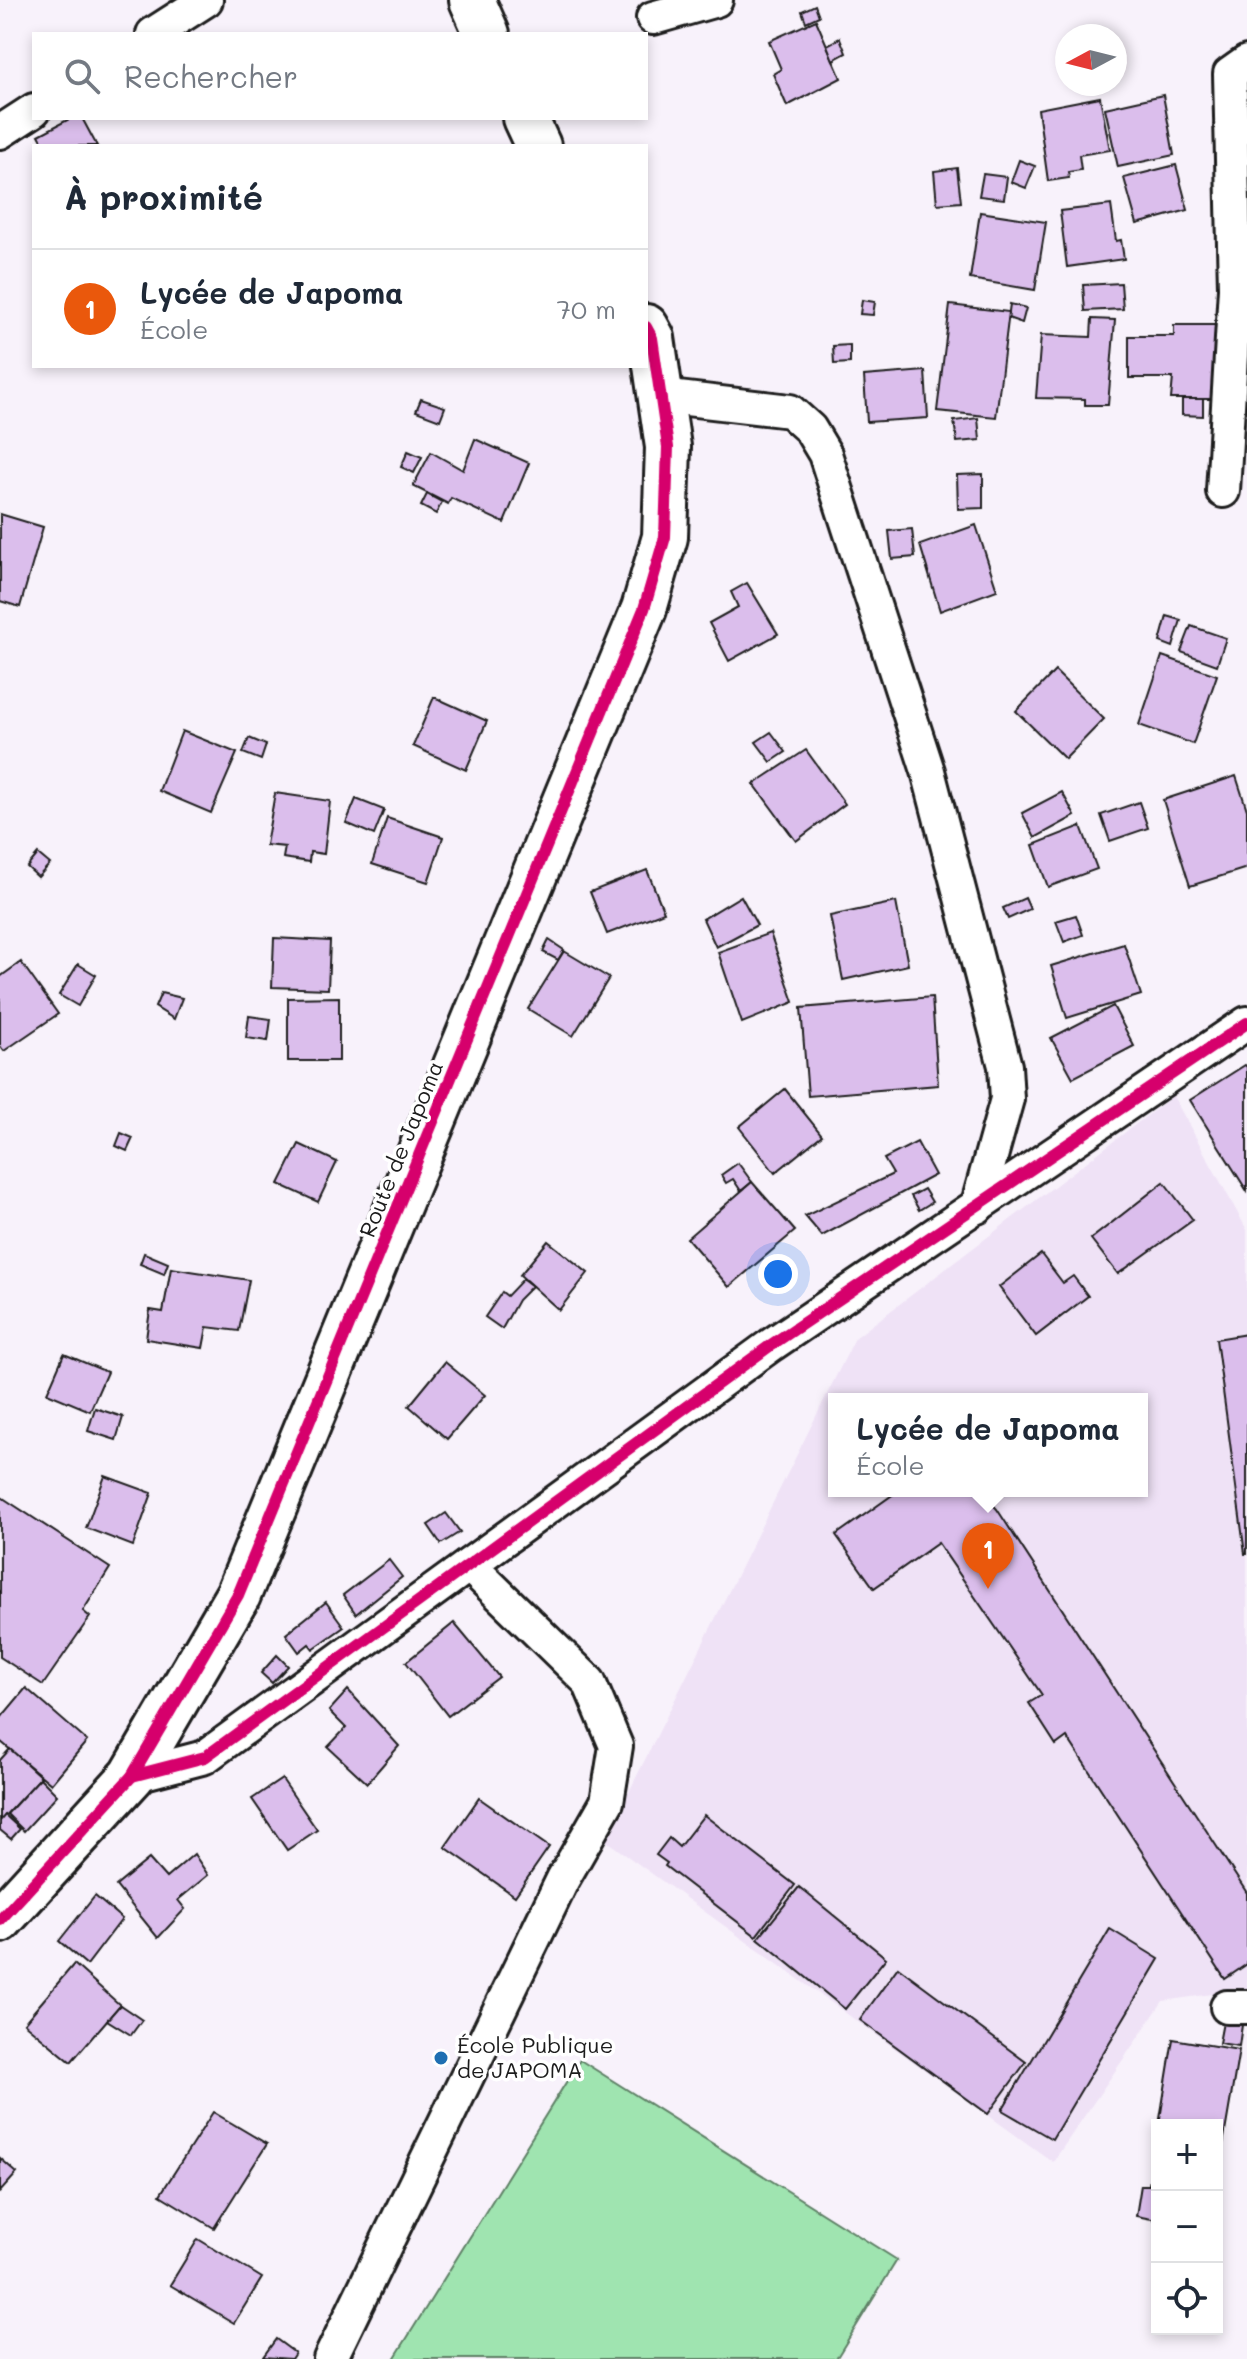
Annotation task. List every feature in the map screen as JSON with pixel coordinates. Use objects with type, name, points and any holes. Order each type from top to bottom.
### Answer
[{"type":"street","points":[[156,32],[206,0]]},
{"type":"street","points":[[472,0],[486,32]]},
{"type":"street","points":[[653,18],[716,0]]},
{"type":"street","points":[[1223,491],[1235,288],[1230,74],[1247,62]]},
{"type":"street","points":[[0,132],[32,111]]},
{"type":"street","points":[[526,120],[537,144]]},
{"type":"street","name":"Route de Japoma","points":[[0,1920],[132,1776],[238,1595],[644,609],[665,537],[668,447],[652,338],[648,331]]},
{"type":"street","points":[[661,396],[790,411],[810,429],[825,454],[928,771],[1005,1066],[1007,1099],[977,1207]]},
{"type":"street","points":[[132,1776],[205,1757],[771,1345],[1247,1023]]},
{"type":"street","points":[[330,2359],[550,1907],[607,1802],[616,1746],[589,1682],[469,1565]]},
{"type":"shaded area","points":[[1173,1096],[1247,1230],[1247,1989],[1163,2001],[1053,2162],[605,1840],[855,1338]]},
{"type":"green space","points":[[580,2060],[897,2260],[836,2359],[394,2359]]},
{"type":"building","points":[[815,5],[819,16],[806,22],[802,11]]},
{"type":"building","points":[[816,20],[841,78],[787,106],[773,74],[781,69],[769,41]]},
{"type":"building","points":[[840,38],[846,53],[833,60],[827,45]]},
{"type":"building","points":[[1163,95],[1174,155],[1118,167],[1105,108]]},
{"type":"building","points":[[1100,97],[1110,150],[1079,155],[1081,170],[1068,172],[1069,178],[1048,181],[1038,109]]},
{"type":"building","points":[[67,120],[83,120],[96,144],[44,144],[39,135]]},
{"type":"building","points":[[1019,160],[1035,166],[1026,188],[1011,182]]},
{"type":"building","points":[[1176,165],[1188,210],[1137,224],[1124,178]]},
{"type":"building","points":[[957,168],[961,202],[937,204],[934,171]]},
{"type":"building","points":[[983,174],[1007,177],[1004,199],[979,196]]},
{"type":"building","points":[[1111,205],[1116,241],[1121,240],[1124,259],[1067,267],[1060,211]]},
{"type":"building","points":[[980,212],[1046,222],[1035,290],[970,279]]},
{"type":"building","points":[[1121,283],[1123,309],[1085,311],[1083,285]]},
{"type":"building","points":[[862,300],[875,302],[873,315],[860,314]]},
{"type":"building","points":[[1010,304],[1026,308],[1022,323],[1008,318]]},
{"type":"building","points":[[950,305],[1009,312],[996,417],[937,411]]},
{"type":"building","points":[[1092,319],[1115,320],[1108,405],[1085,405],[1085,399],[1036,398],[1041,335],[1091,337]]},
{"type":"building","points":[[1174,325],[1215,325],[1215,399],[1171,399],[1173,378],[1129,378],[1129,336],[1174,336]]},
{"type":"building","points":[[850,345],[850,363],[834,364],[833,346]]},
{"type":"building","points":[[925,371],[928,418],[867,422],[864,376]]},
{"type":"building","points":[[421,399],[445,407],[440,420],[416,411]]},
{"type":"building","points":[[1182,399],[1203,399],[1203,416],[1182,415]]},
{"type":"building","points":[[978,418],[980,440],[957,442],[954,421]]},
{"type":"building","points":[[475,439],[529,463],[504,523],[451,498],[448,504],[413,486],[431,452],[463,470]]},
{"type":"building","points":[[408,451],[422,457],[414,473],[401,467]]},
{"type":"building","points":[[983,474],[983,508],[958,509],[957,475]]},
{"type":"building","points":[[427,494],[442,502],[436,514],[421,506]]},
{"type":"building","points":[[0,514],[43,527],[20,607],[0,601]]},
{"type":"building","points":[[976,525],[997,590],[940,611],[920,545]]},
{"type":"building","points":[[912,529],[915,557],[892,559],[889,531]]},
{"type":"building","points":[[747,583],[778,634],[729,661],[709,623],[738,607],[731,592]]},
{"type":"building","points":[[1167,616],[1181,620],[1173,647],[1160,642]]},
{"type":"building","points":[[1191,626],[1226,638],[1217,665],[1181,652]]},
{"type":"building","points":[[1162,656],[1217,675],[1193,744],[1139,725]]},
{"type":"building","points":[[1055,671],[1104,719],[1065,759],[1016,711]]},
{"type":"building","points":[[434,697],[487,721],[466,770],[413,746]]},
{"type":"building","points":[[182,731],[237,753],[211,813],[159,791]]},
{"type":"building","points":[[771,732],[786,752],[771,762],[756,742]]},
{"type":"building","points":[[249,738],[266,745],[261,760],[243,753]]},
{"type":"building","points":[[806,750],[845,804],[796,841],[754,784]]},
{"type":"building","points":[[1236,776],[1247,810],[1247,868],[1190,886],[1163,800]]},
{"type":"building","points":[[1062,792],[1075,816],[1035,838],[1022,813]]},
{"type":"building","points":[[275,793],[330,801],[324,854],[310,852],[309,862],[283,858],[285,847],[266,845]]},
{"type":"building","points":[[356,799],[384,810],[374,835],[346,823]]},
{"type":"building","points":[[1139,802],[1148,828],[1110,841],[1101,815]]},
{"type":"building","points":[[387,818],[443,837],[428,882],[372,864]]},
{"type":"building","points":[[1081,826],[1097,869],[1048,887],[1033,845]]},
{"type":"building","points":[[38,854],[50,864],[38,877],[27,867]]},
{"type":"building","points":[[647,870],[664,912],[607,934],[590,892]]},
{"type":"building","points":[[741,896],[757,925],[716,947],[703,919]]},
{"type":"building","points":[[1025,898],[1030,909],[1008,919],[1003,908]]},
{"type":"building","points":[[896,902],[908,965],[843,980],[830,916]]},
{"type":"building","points":[[1076,915],[1083,935],[1064,942],[1056,921]]},
{"type":"building","points":[[770,933],[794,1002],[742,1023],[718,952]]},
{"type":"building","points":[[274,938],[330,941],[328,989],[272,987]]},
{"type":"building","points":[[549,940],[564,950],[558,960],[543,952]]},
{"type":"building","points":[[1124,944],[1141,995],[1067,1018],[1051,966]]},
{"type":"building","points":[[564,951],[609,978],[573,1036],[528,1009]]},
{"type":"building","points":[[21,962],[58,1014],[4,1051],[0,1046],[0,977]]},
{"type":"building","points":[[78,964],[96,975],[78,1006],[59,995]]},
{"type":"building","points":[[161,993],[182,998],[174,1019],[155,1007]]},
{"type":"building","points":[[339,997],[339,1061],[288,1061],[288,998]]},
{"type":"building","points":[[932,997],[938,1085],[808,1096],[801,1008]]},
{"type":"building","points":[[1113,1006],[1134,1046],[1073,1078],[1051,1038]]},
{"type":"building","points":[[249,1016],[271,1019],[268,1041],[246,1038]]},
{"type":"building","points":[[1245,1065],[1247,1067],[1247,1191],[1190,1100]]},
{"type":"building","points":[[785,1089],[822,1135],[775,1173],[739,1127]]},
{"type":"building","points":[[121,1133],[133,1138],[127,1151],[116,1146]]},
{"type":"building","points":[[917,1142],[935,1175],[822,1236],[805,1216],[893,1174],[884,1159]]},
{"type":"building","points":[[299,1144],[337,1162],[318,1202],[279,1184]]},
{"type":"building","points":[[738,1163],[752,1182],[741,1191],[733,1179],[726,1183],[721,1175]]},
{"type":"building","points":[[752,1182],[795,1231],[729,1287],[687,1238]]},
{"type":"building","points":[[1164,1182],[1193,1220],[1118,1274],[1091,1239]]},
{"type":"building","points":[[924,1189],[932,1202],[919,1210],[911,1196]]},
{"type":"building","points":[[548,1241],[588,1273],[559,1310],[520,1275]]},
{"type":"building","points":[[144,1253],[168,1263],[164,1274],[140,1264]]},
{"type":"building","points":[[1041,1254],[1063,1283],[1073,1276],[1088,1296],[1036,1336],[999,1287]]},
{"type":"building","points":[[171,1268],[249,1280],[239,1331],[207,1327],[203,1348],[146,1339],[150,1310],[163,1312]]},
{"type":"building","points":[[523,1279],[532,1286],[518,1300],[502,1329],[485,1317],[502,1292],[507,1296]]},
{"type":"building","points":[[1247,1334],[1247,1554],[1245,1554],[1216,1339]]},
{"type":"building","points":[[64,1354],[107,1372],[90,1411],[47,1393]]},
{"type":"building","points":[[445,1362],[485,1395],[447,1439],[409,1406]]},
{"type":"building","points":[[95,1408],[123,1417],[116,1440],[88,1431]]},
{"type":"building","points":[[105,1476],[152,1493],[133,1546],[86,1528]]},
{"type":"building","points":[[0,1496],[110,1568],[83,1611],[90,1617],[43,1685],[0,1657]]},
{"type":"building","points":[[890,1497],[986,1497],[1247,1893],[1247,1964],[1225,1979],[1067,1737],[1056,1745],[1029,1703],[1042,1695],[938,1543],[874,1588],[836,1535]]},
{"type":"building","points":[[446,1513],[460,1532],[441,1544],[428,1525]]},
{"type":"building","points":[[389,1560],[402,1577],[356,1614],[343,1595]]},
{"type":"building","points":[[326,1602],[344,1627],[313,1649],[309,1644],[299,1652],[286,1634]]},
{"type":"building","points":[[454,1623],[499,1677],[448,1716],[406,1662]]},
{"type":"building","points":[[277,1655],[288,1666],[272,1683],[261,1673]]},
{"type":"building","points":[[26,1688],[87,1741],[51,1784],[0,1741],[0,1719]]},
{"type":"building","points":[[348,1690],[399,1746],[367,1783],[328,1747],[346,1728],[329,1711]]},
{"type":"building","points":[[10,1749],[41,1777],[0,1821],[0,1760]]},
{"type":"building","points":[[40,1778],[57,1795],[24,1831],[7,1814]]},
{"type":"building","points":[[282,1779],[317,1830],[287,1850],[252,1799]]},
{"type":"building","points":[[479,1798],[549,1847],[515,1896],[445,1847]]},
{"type":"building","points":[[5,1815],[20,1829],[11,1839],[0,1830],[0,1821]]},
{"type":"building","points":[[704,1815],[795,1885],[756,1936],[665,1866],[667,1863],[656,1855],[669,1838],[679,1847]]},
{"type":"building","points":[[194,1854],[208,1875],[178,1900],[185,1909],[158,1938],[116,1886],[149,1859],[166,1878]]},
{"type":"building","points":[[799,1887],[886,1958],[845,2009],[758,1938]]},
{"type":"building","points":[[95,1896],[122,1919],[87,1965],[59,1941]]},
{"type":"building","points":[[1110,1929],[1159,1959],[1052,2139],[1002,2110]]},
{"type":"building","points":[[74,1964],[120,2005],[71,2062],[24,2023]]},
{"type":"building","points":[[898,1967],[1026,2062],[988,2114],[860,2020]]},
{"type":"building","points":[[120,2005],[142,2020],[131,2035],[107,2020]]},
{"type":"building","points":[[1223,2022],[1242,2025],[1239,2046],[1219,2043]]},
{"type":"building","points":[[1173,2039],[1239,2050],[1223,2144],[1223,2119],[1160,2119]]},
{"type":"building","points":[[213,2112],[267,2144],[214,2228],[160,2195]]},
{"type":"building","points":[[0,2158],[17,2173],[0,2192]]},
{"type":"building","points":[[1151,2173],[1151,2219],[1136,2216],[1141,2185],[1149,2185]]},
{"type":"building","points":[[198,2239],[262,2278],[234,2323],[170,2285]]},
{"type":"building","points":[[276,2339],[295,2353],[291,2359],[263,2357]]},
{"type":"cycle path","points":[[0,1920],[132,1776],[238,1595],[644,609],[665,537],[668,447],[652,338],[648,331]]},
{"type":"cycle path","points":[[132,1776],[205,1757],[771,1345],[1247,1023]]},
{"type":"place","name":"Lycée de Japoma","points":[[988,1589]]},
{"type":"place","name":"École Publique de JAPOMA","points":[[441,2058]]}]
